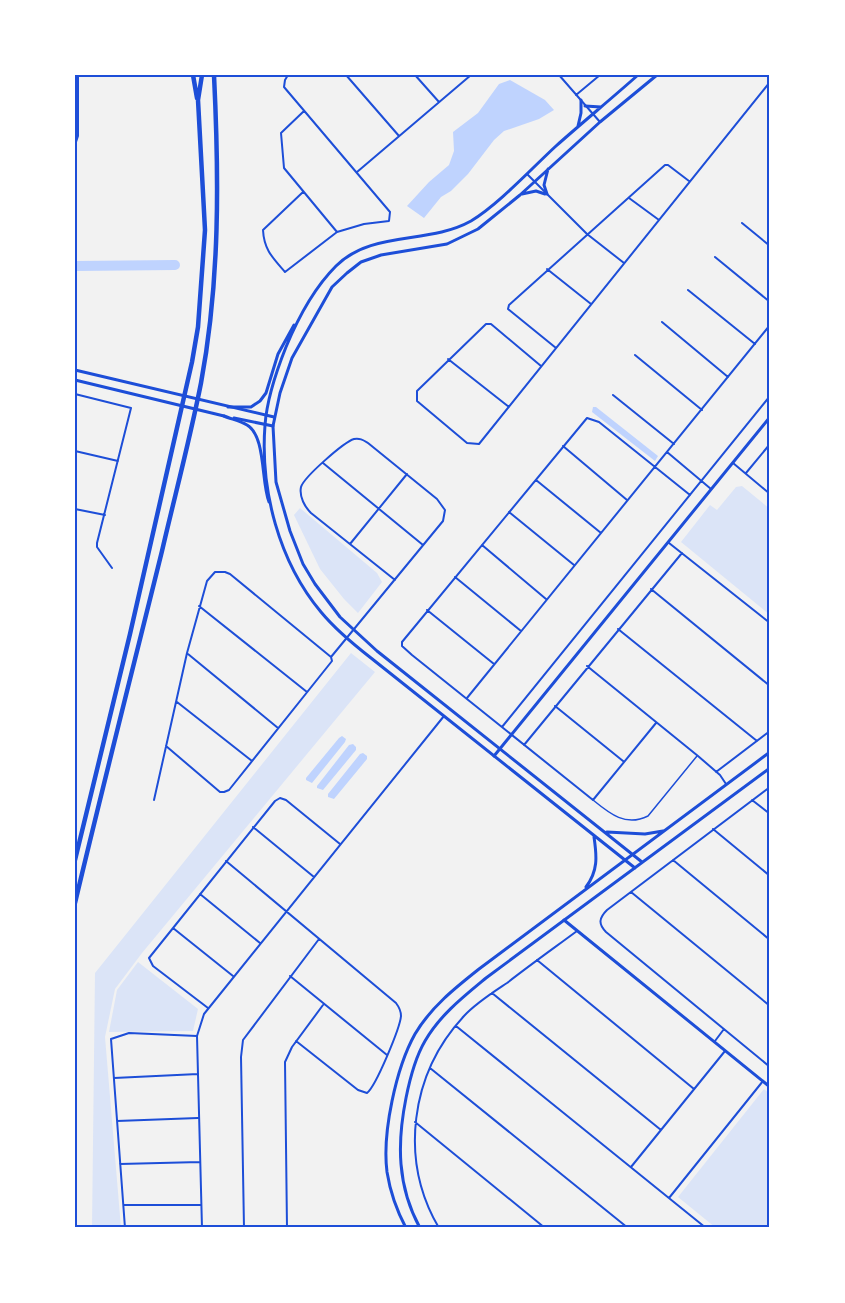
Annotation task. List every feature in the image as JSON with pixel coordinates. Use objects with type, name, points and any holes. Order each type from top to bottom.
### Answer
[{"type":"highway","points":[[75,860],[179,426],[198,327],[205,230],[198,100],[193,75]]},
{"type":"highway","points":[[198,100],[202,75]]},
{"type":"highway","points":[[75,903],[201,382],[213,289],[217,218],[218,150],[214,75]]},
{"type":"main road","points":[[228,407],[251,407],[260,401],[266,393],[288,335],[323,280],[337,265],[366,247],[440,233],[461,226],[482,213],[638,75]]},
{"type":"main road","points":[[642,862],[446,706],[340,617],[315,584],[295,547],[276,482],[273,426],[280,393],[292,358],[332,287],[347,273],[361,262],[381,255],[447,244],[478,229],[657,75]]},
{"type":"main road","points":[[577,128],[580,121],[581,100]]},
{"type":"main road","points":[[585,106],[601,107]]},
{"type":"main road","points":[[547,194],[543,185],[549,168]]},
{"type":"main road","points":[[520,195],[536,191],[547,194]]},
{"type":"main road","points":[[272,510],[267,477],[266,416],[276,371],[298,318]]},
{"type":"main road","points":[[75,370],[274,417]]},
{"type":"main road","points":[[75,380],[273,426]]},
{"type":"main road","points":[[224,416],[248,425],[255,432],[259,442],[263,478],[281,539],[295,572],[321,612],[347,638],[635,868]]},
{"type":"main road","points":[[494,756],[770,417]]},
{"type":"main road","points":[[444,716],[446,706]]},
{"type":"main road","points":[[406,1228],[394,1201],[386,1158],[397,1083],[415,1034],[446,996],[479,969],[770,752]]},
{"type":"main road","points":[[420,1228],[411,1209],[400,1164],[402,1124],[409,1086],[419,1053],[426,1040],[454,1005],[770,768]]},
{"type":"main road","points":[[605,832],[645,834],[665,830]]},
{"type":"main road","points":[[583,891],[594,877],[597,867],[594,836]]},
{"type":"main road","points":[[564,921],[770,1087]]},
{"type":"main road","points":[[397,1083],[404,1081],[409,1086]]},
{"type":"street","points":[[75,145],[78,136],[78,75]]},
{"type":"street","points":[[288,75],[284,87],[390,212],[389,221],[364,224],[337,232],[285,272],[265,247],[263,230],[303,192]]},
{"type":"street","points":[[346,75],[399,136]]},
{"type":"street","points":[[415,75],[439,102]]},
{"type":"street","points":[[357,172],[471,75]]},
{"type":"street","points":[[559,75],[600,122]]},
{"type":"street","points":[[576,95],[600,75]]},
{"type":"street","points":[[541,366],[491,324],[486,324],[417,391],[417,401],[467,443],[479,444],[770,82]]},
{"type":"street","points":[[304,111],[281,133],[284,168],[337,232]]},
{"type":"street","points":[[556,348],[508,309],[509,305],[665,165],[690,181]]},
{"type":"street","points":[[527,174],[587,234],[624,263]]},
{"type":"street","points":[[629,198],[658,220]]},
{"type":"street","points":[[742,223],[770,246]]},
{"type":"street","points":[[715,257],[770,302]]},
{"type":"street","points":[[547,269],[591,304]]},
{"type":"street","points":[[688,290],[755,344]]},
{"type":"street","points":[[662,322],[728,377]]},
{"type":"street","points":[[466,699],[770,325]]},
{"type":"street","points":[[635,356],[702,410]]},
{"type":"street","points":[[448,359],[509,407]]},
{"type":"street","points":[[75,394],[131,408],[97,547],[112,568]]},
{"type":"street","points":[[613,395],[674,444]]},
{"type":"street","points":[[502,727],[770,396]]},
{"type":"street","points":[[656,723],[593,800],[466,699],[402,646],[402,642],[583,420],[595,419],[690,495]]},
{"type":"street","points":[[166,746],[220,792],[229,790],[332,661],[331,657],[395,580],[443,521],[445,510],[437,499],[368,443],[358,439],[350,441],[305,480],[301,489],[302,498],[307,509],[395,580]]},
{"type":"street","points":[[746,473],[770,444]]},
{"type":"street","points":[[563,446],[628,500]]},
{"type":"street","points":[[75,451],[118,461]]},
{"type":"street","points":[[667,452],[711,489]]},
{"type":"street","points":[[323,463],[423,545]]},
{"type":"street","points":[[733,463],[770,494]]},
{"type":"street","points":[[350,544],[406,474]]},
{"type":"street","points":[[536,480],[601,533]]},
{"type":"street","points":[[75,509],[105,515]]},
{"type":"street","points":[[509,512],[574,566]]},
{"type":"street","points":[[668,542],[770,623]]},
{"type":"street","points":[[482,545],[547,599]]},
{"type":"street","points":[[524,745],[682,553]]},
{"type":"street","points":[[154,800],[186,653],[200,606],[211,576],[215,572],[225,572],[331,657]]},
{"type":"street","points":[[455,577],[521,631]]},
{"type":"street","points":[[651,589],[770,686]]},
{"type":"street","points":[[200,606],[307,692]]},
{"type":"street","points":[[428,609],[494,664]]},
{"type":"street","points":[[618,629],[757,741]]},
{"type":"street","points":[[186,653],[278,728]]},
{"type":"street","points":[[587,666],[698,756],[726,784]]},
{"type":"street","points":[[177,702],[252,761]]},
{"type":"street","points":[[555,706],[624,761]]},
{"type":"street","points":[[202,1228],[197,1036],[208,1008],[444,716]]},
{"type":"street","points":[[716,772],[770,731]]},
{"type":"street","points":[[770,787],[602,915],[600,924],[606,932],[770,1067]]},
{"type":"street","points":[[208,1008],[153,966],[149,958],[253,827],[280,798],[286,800],[340,844]]},
{"type":"street","points":[[752,800],[770,814]]},
{"type":"street","points":[[253,827],[314,877]]},
{"type":"street","points":[[712,829],[770,876]]},
{"type":"street","points":[[673,860],[770,940]]},
{"type":"street","points":[[226,861],[396,1003],[401,1016],[373,1088],[367,1093],[358,1090],[296,1041]]},
{"type":"street","points":[[632,892],[770,1006]]},
{"type":"street","points":[[200,894],[260,944]]},
{"type":"street","points":[[172,928],[233,976]]},
{"type":"street","points":[[439,1228],[423,1192],[416,1165],[414,1122],[420,1093],[430,1068],[456,1026],[473,1008],[577,931]]},
{"type":"street","points":[[244,1228],[242,1044],[244,1037],[319,939]]},
{"type":"street","points":[[537,960],[694,1089]]},
{"type":"street","points":[[290,976],[387,1055]]},
{"type":"street","points":[[492,993],[661,1130]]},
{"type":"street","points":[[287,1228],[284,1072],[288,1053],[324,1005]]},
{"type":"street","points":[[456,1026],[706,1228]]},
{"type":"street","points":[[714,1042],[724,1029]]},
{"type":"street","points":[[125,1228],[111,1039],[129,1033],[197,1036]]},
{"type":"street","points":[[631,1167],[725,1051]]},
{"type":"street","points":[[430,1068],[628,1228]]},
{"type":"street","points":[[114,1078],[198,1074]]},
{"type":"street","points":[[669,1198],[763,1081]]},
{"type":"street","points":[[117,1121],[199,1118]]},
{"type":"street","points":[[414,1122],[545,1228]]},
{"type":"street","points":[[120,1164],[200,1162]]},
{"type":"street","points":[[124,1205],[201,1205]]},
{"type":"lane","points":[[593,800],[614,816],[632,820],[648,816],[698,756]]},
{"type":"shaded area","points":[[742,486],[770,509],[770,615],[681,542],[710,505],[717,510],[736,487]]},
{"type":"shaded area","points":[[300,508],[377,573],[382,582],[358,613],[320,569],[294,515]]},
{"type":"shaded area","points":[[351,653],[375,672],[142,953],[115,989],[105,1037],[121,1228],[92,1228],[95,973]]},
{"type":"shaded area","points":[[138,962],[198,1009],[193,1031],[109,1032],[117,990]]},
{"type":"shaded area","points":[[764,1089],[770,1094],[770,1228],[716,1228],[678,1197]]},
{"type":"water","points":[[510,80],[545,100],[554,110],[539,119],[504,131],[494,140],[468,174],[451,191],[441,197],[424,218],[407,206],[429,182],[449,165],[454,151],[453,132],[478,113],[499,84]]},
{"type":"water","points":[[593,407],[596,407],[658,456],[655,461],[592,412]]},
{"type":"water","points":[[342,736],[346,739],[345,742],[312,783],[306,780],[306,778]]},
{"type":"water","points":[[353,744],[356,750],[323,790],[317,788],[349,745]]},
{"type":"water","points":[[363,753],[367,759],[334,799],[328,797],[328,794]]},
{"type":"waterway","points":[[75,266],[175,265]]}]
